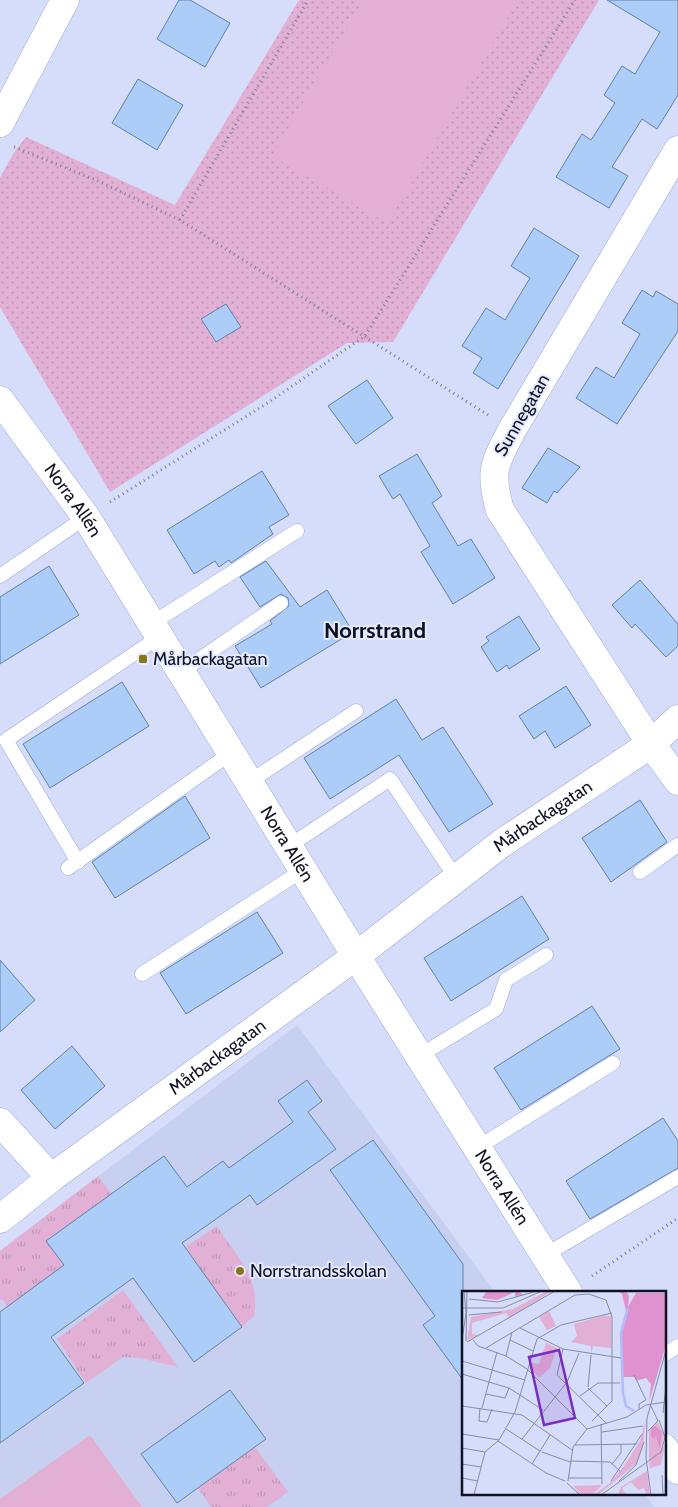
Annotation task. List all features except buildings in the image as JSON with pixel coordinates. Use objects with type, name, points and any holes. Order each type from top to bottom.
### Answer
[{"type":"street","points":[[4,134],[65,0]]},
{"type":"street","name":"Sunnegatan","points":[[678,150],[512,430],[495,463],[494,487],[500,510],[651,744],[678,781]]},
{"type":"street","name":"Norra Allén","points":[[0,400],[86,517],[356,956],[545,1255],[576,1287]]},
{"type":"street","name":"Mårbackagatan","points":[[0,1219],[51,1178],[356,956],[502,842],[651,744],[678,719]]},
{"type":"street","points":[[0,1122],[51,1178]]},
{"type":"street","points":[[666,1451],[678,1470]]},
{"type":"lane","points":[[0,576],[86,517]]},
{"type":"lane","points":[[231,753],[73,865],[6,740],[155,630],[297,531]]},
{"type":"lane","points":[[181,672],[281,603]]},
{"type":"lane","points":[[249,782],[356,711]]},
{"type":"lane","points":[[289,846],[390,779],[456,878]]},
{"type":"lane","points":[[640,872],[678,845]]},
{"type":"lane","points":[[142,974],[303,870]]},
{"type":"lane","points":[[419,1056],[496,1009],[506,980],[546,955]]},
{"type":"lane","points":[[477,1148],[613,1063]]},
{"type":"lane","points":[[545,1255],[678,1176]]},
{"type":"lane","points":[[666,1354],[678,1346]]},
{"type":"path","points":[[180,220],[308,0]]},
{"type":"path","points":[[86,517],[269,402],[365,336],[575,0]]},
{"type":"path","points":[[4,134],[180,220],[512,430]]},
{"type":"path","points":[[576,1287],[678,1218]]},
{"type":"shaded area","name":"Norrstrandsskolan","points":[[297,1025],[494,1291],[462,1291],[462,1494],[645,1494],[654,1507],[0,1507],[0,1251]]},
{"type":"green space","points":[[299,0],[599,0],[393,342],[347,343],[110,492],[0,307],[0,178],[13,154],[26,137],[175,205]]},
{"type":"green space","points":[[363,0],[518,0],[388,223],[272,156]]},
{"type":"green space","points":[[98,1176],[112,1194],[46,1241],[64,1265],[8,1307],[2,1299],[0,1300],[0,1251]]},
{"type":"green space","points":[[217,1226],[246,1268],[254,1290],[254,1316],[242,1327],[185,1247]]},
{"type":"green space","points":[[123,1290],[178,1367],[140,1358],[123,1357],[86,1383],[57,1339]]},
{"type":"green space","points":[[90,1435],[142,1507],[0,1507],[0,1499]]},
{"type":"green space","points":[[255,1447],[288,1492],[267,1507],[211,1507],[198,1488]]},
{"type":"place","name":"Mårbackagatan","points":[[143,659]]},
{"type":"place","name":"Norrstrandsskolan","points":[[240,1271]]},
{"type":"district","name":"Norrstrand","points":[[375,630]]}]
